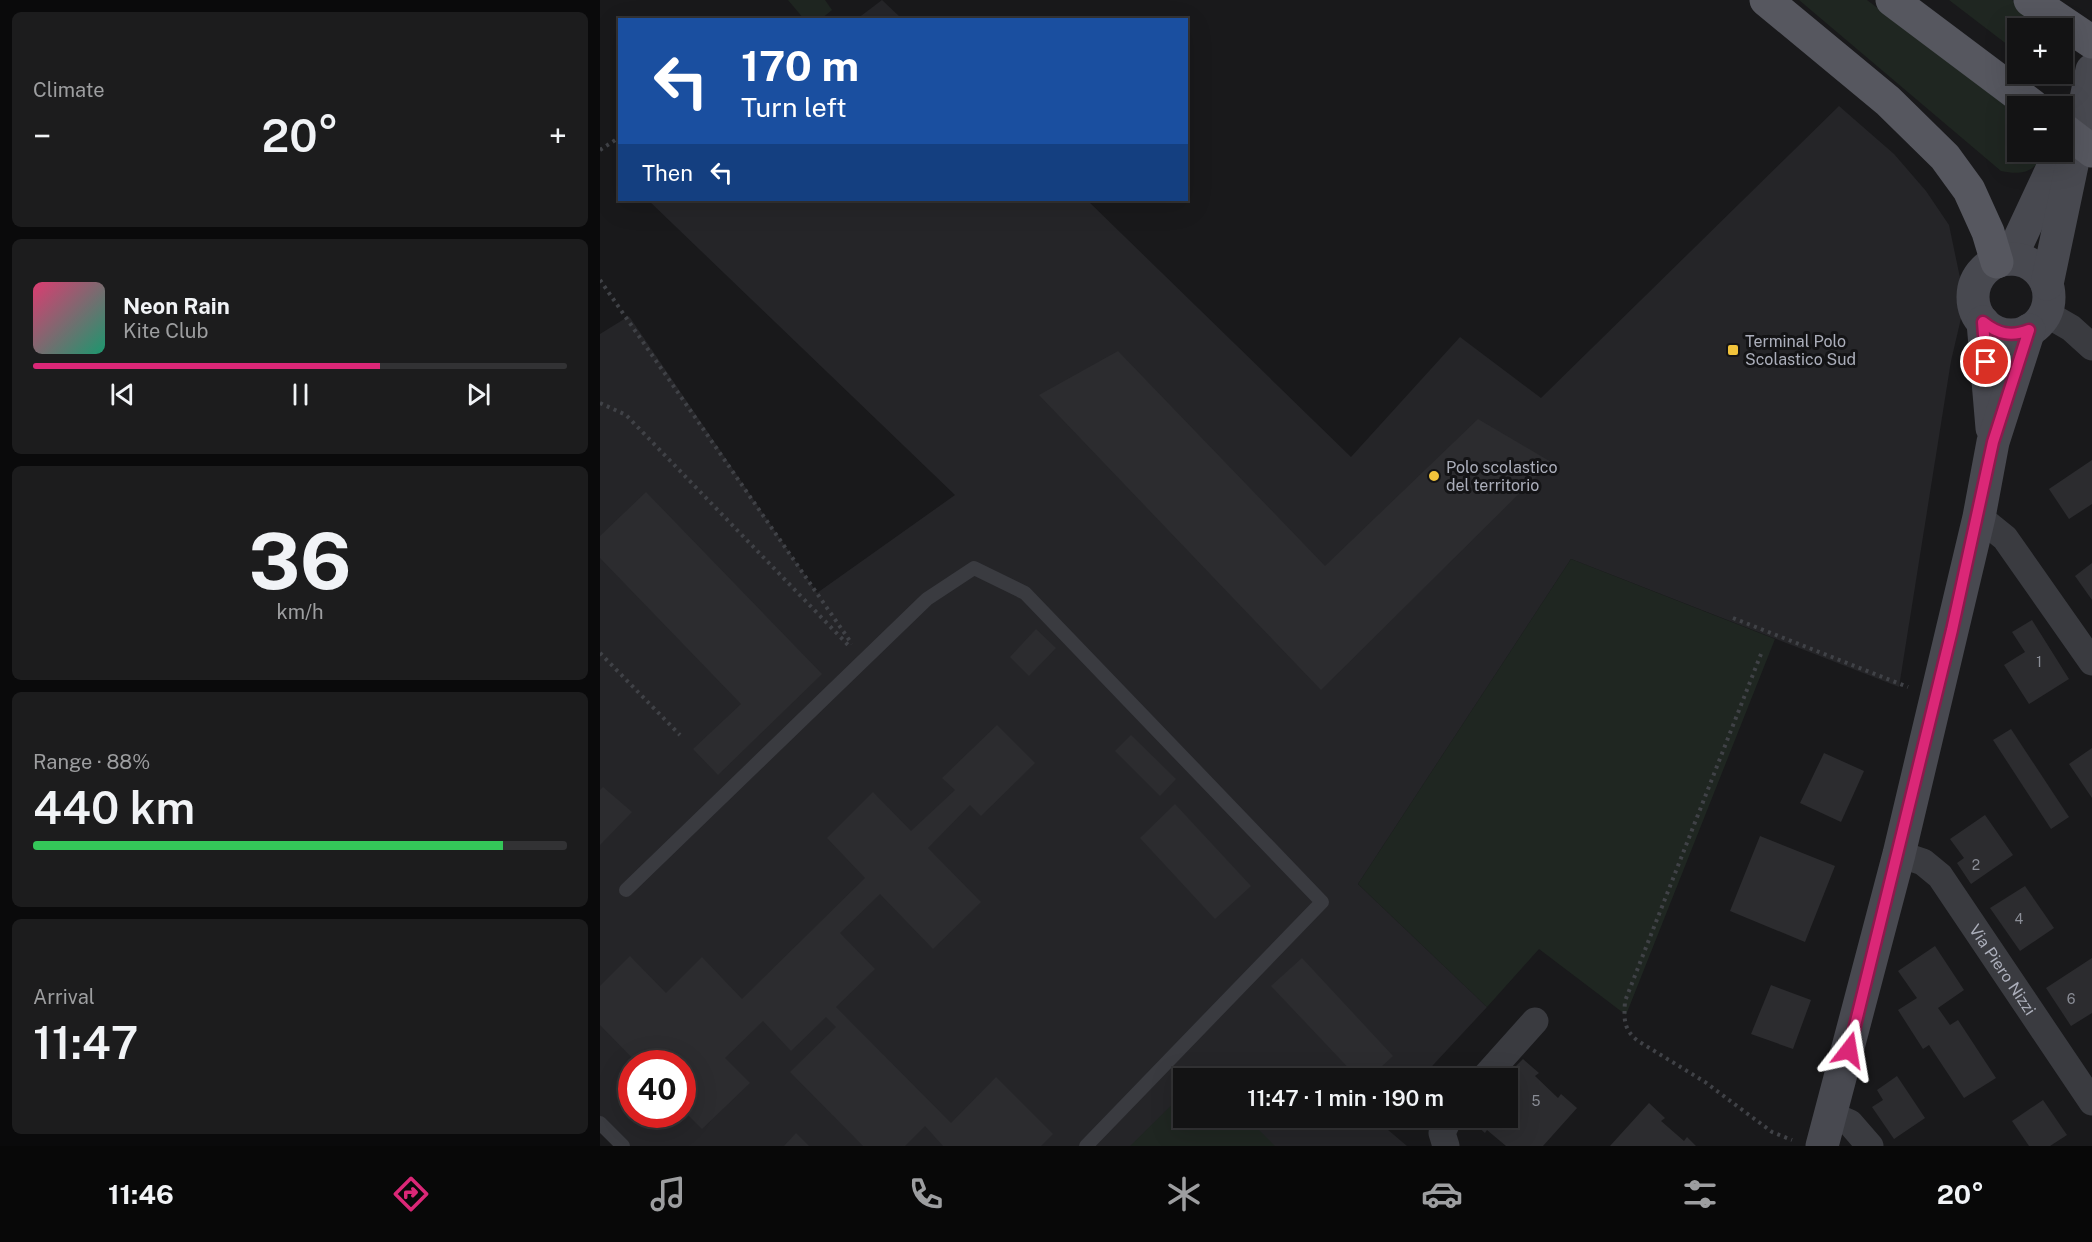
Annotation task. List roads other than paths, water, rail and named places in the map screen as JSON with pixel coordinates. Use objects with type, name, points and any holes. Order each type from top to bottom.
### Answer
[{"type":"main road","points":[[1766,0],[1888,101],[1945,157],[1969,190],[2004,260]]},
{"type":"main road","points":[[1892,0],[2020,96]]},
{"type":"main road","points":[[2030,0],[2092,42]]},
{"type":"main road","points":[[2073,137],[2092,151]]},
{"type":"street","points":[[2073,121],[2089,83]]},
{"type":"street","points":[[1810,1144],[1832,1115],[1899,854],[1979,517],[1993,442],[2040,309],[2089,83]]},
{"type":"street","points":[[2004,260],[2055,162]]},
{"type":"street","points":[[2040,309],[2017,334],[2004,334],[1992,330],[1983,322],[1974,306],[1975,284],[1987,267],[2004,260],[2033,266],[2040,309],[2071,328],[2092,347]]},
{"type":"street","points":[[1983,322],[1993,442]]},
{"type":"street","points":[[1979,517],[2005,538],[2092,662]]},
{"type":"street","name":"Via Piero Nizzi","points":[[1899,854],[1923,862],[1940,876],[2092,1102]]},
{"type":"street","points":[[1493,1068],[1536,1021]]},
{"type":"street","points":[[1832,1115],[1850,1124],[1870,1146]]},
{"type":"street","points":[[1444,1128],[1442,1133],[1446,1146]]},
{"type":"lane","points":[[626,890],[927,599],[974,568],[1025,593],[1322,902],[1086,1146]]},
{"type":"lane","points":[[600,1123],[623,1146]]},
{"type":"place","name":"Terminal Polo Scolastico Sud","points":[[1733,350]]},
{"type":"place","name":"Polo scolastico del territorio","points":[[1434,476]]}]
